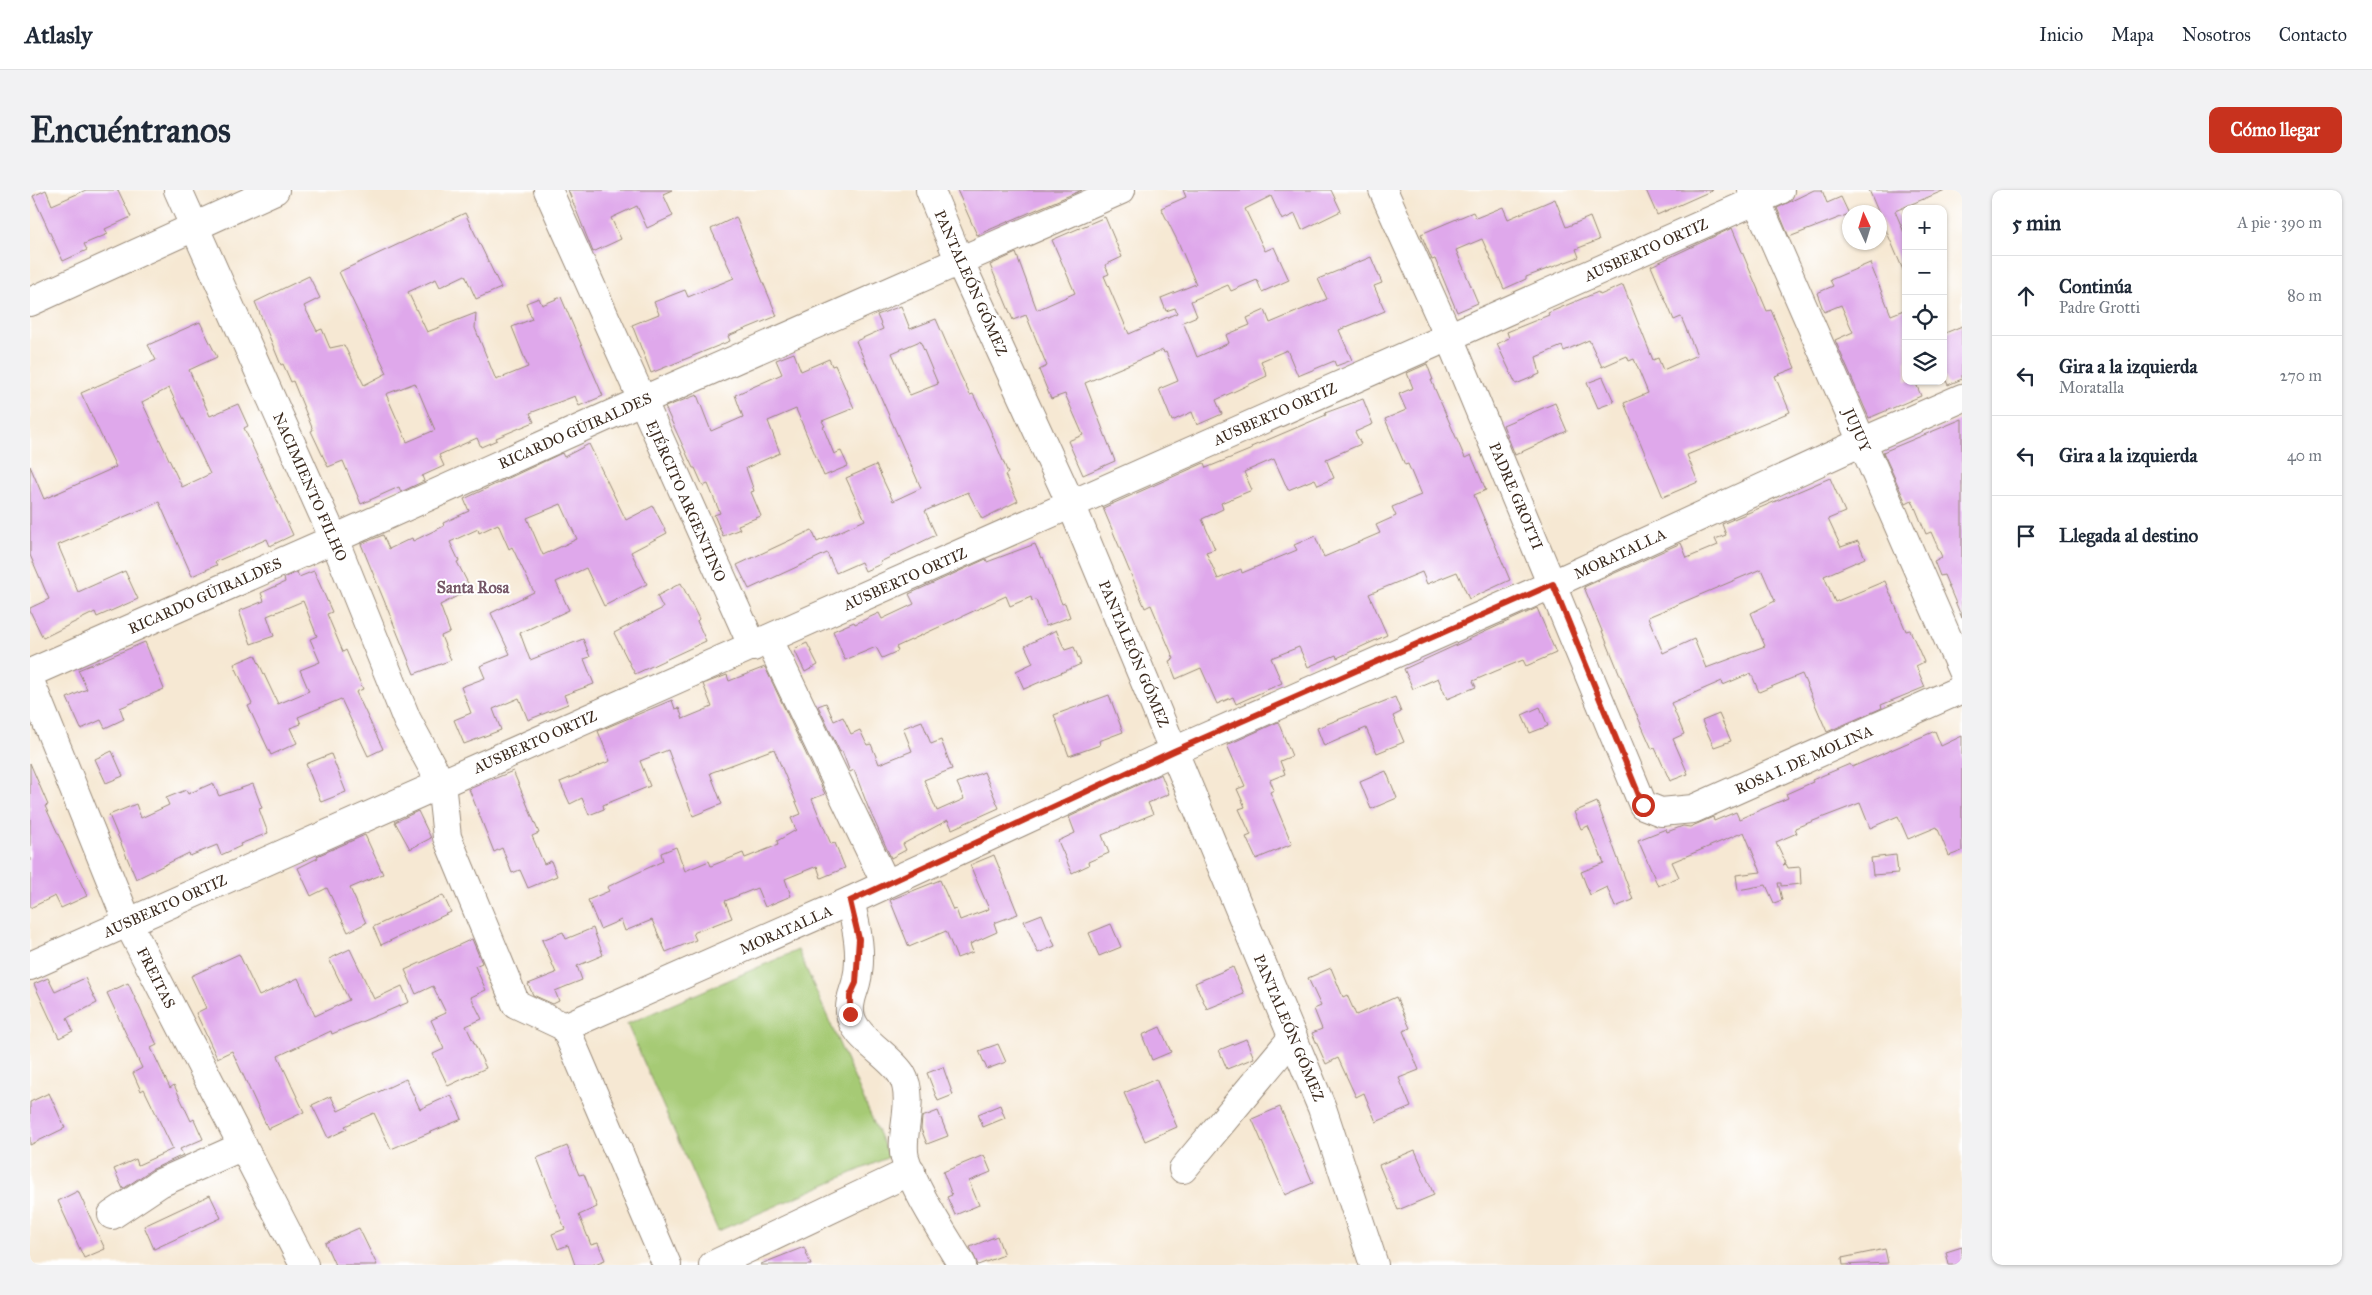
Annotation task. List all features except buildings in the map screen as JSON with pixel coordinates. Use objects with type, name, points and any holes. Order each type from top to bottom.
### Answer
[{"type":"street","name":"NACIMIENTO FILHO","points":[[178,190],[334,539],[407,720],[441,783]]},
{"type":"street","points":[[30,302],[275,190]]},
{"type":"street","name":"EJÉRCITO ARGENTINO","points":[[548,190],[641,401],[761,643],[886,884]]},
{"type":"street","name":"PANTALEÓN GÓMEZ","points":[[930,190],[960,262],[1071,504],[1293,1037],[1322,1108],[1374,1265]]},
{"type":"street","name":"RICARDO GÜIRALDES","points":[[30,673],[1121,190]]},
{"type":"street","name":"PADRE GROTTI","points":[[1383,190],[1449,337],[1643,805]]},
{"type":"street","name":"AUSBERTO ORTIZ","points":[[30,966],[1449,337],[1763,194]]},
{"type":"street","name":"JUJUY","points":[[1763,194],[1862,442],[1962,671]]},
{"type":"street","name":"MORATALLA","points":[[565,1027],[850,901],[1174,751],[1553,584],[1962,398]]},
{"type":"street","name":"FREITAS","points":[[30,681],[128,923],[304,1265]]},
{"type":"street","name":"ROSA I. DE MOLINA","points":[[1643,805],[1662,812],[1693,809],[1962,689]]},
{"type":"street","points":[[441,783],[447,837],[516,1004],[565,1027],[667,1265]]},
{"type":"street","points":[[850,901],[859,939],[856,983],[850,996],[850,1014],[862,1036],[881,1052],[903,1076],[908,1101],[904,1156],[962,1265]]},
{"type":"street","points":[[1183,1169],[1293,1037]]},
{"type":"street","points":[[112,1215],[160,1183],[243,1146]]},
{"type":"street","points":[[713,1265],[911,1171]]},
{"type":"green space","points":[[798,950],[889,1157],[718,1231],[627,1024]]},
{"type":"district","name":"Santa Rosa","points":[[473,587]]},
{"type":"route","points":[[850,1014],[850,996],[856,983],[859,939],[850,901],[1174,751],[1553,584],[1643,805]]}]
